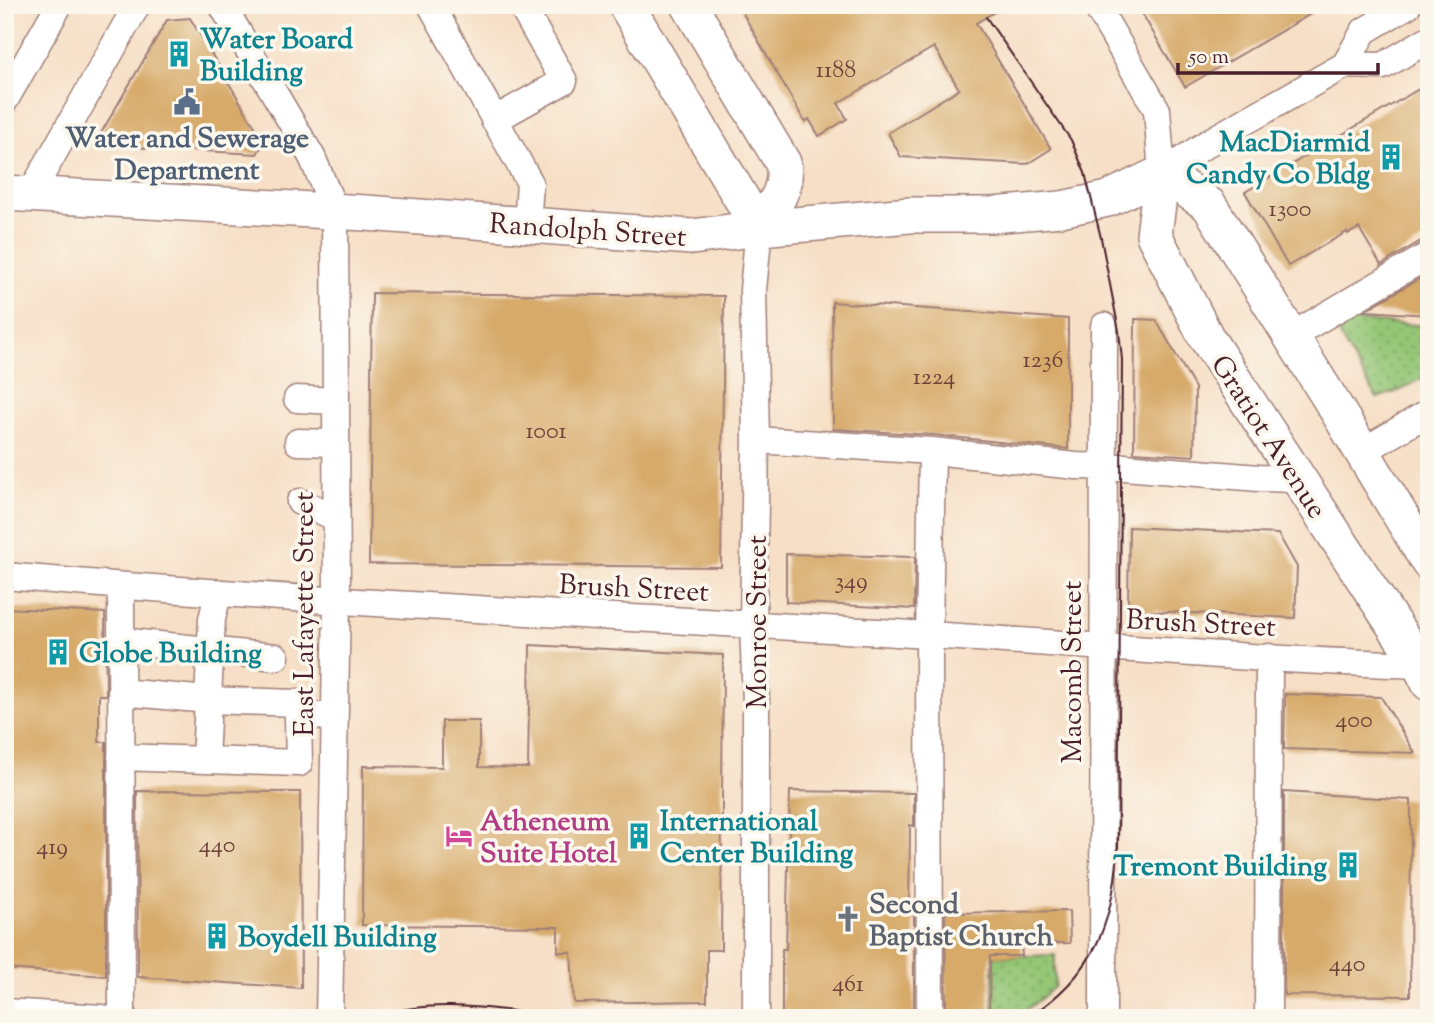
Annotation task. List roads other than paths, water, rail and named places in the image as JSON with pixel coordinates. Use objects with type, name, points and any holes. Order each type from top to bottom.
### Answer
[{"type":"main road","points":[[626,5],[760,228]]},
{"type":"main road","name":"Monroe Street","points":[[689,5],[783,163],[786,176],[784,189],[760,228]]},
{"type":"main road","name":"Randolph Street","points":[[18,194],[335,211],[692,237],[760,228],[910,215],[992,215],[1060,209],[1108,199],[1162,173]]},
{"type":"main road","points":[[1162,173],[1209,205],[1429,563]]},
{"type":"main road","name":"Gratiot Avenue","points":[[1162,173],[1154,235],[1206,337],[1426,671]]},
{"type":"street","points":[[5,100],[59,5]]},
{"type":"street","points":[[18,194],[137,5]]},
{"type":"street","points":[[222,5],[312,157],[335,211]]},
{"type":"street","points":[[431,5],[530,183],[527,226]]},
{"type":"street","points":[[494,120],[564,81],[521,5]]},
{"type":"street","name":"Gratiot Avenue","points":[[1096,5],[1157,110],[1162,173]]},
{"type":"street","points":[[1345,65],[1364,31],[1408,5]]},
{"type":"street","points":[[1162,173],[1214,139],[1345,65],[1383,66],[1429,39]]},
{"type":"street","name":"East Lafayette Street","points":[[328,1018],[337,602],[335,211]]},
{"type":"street","name":"Monroe Street","points":[[756,1018],[756,702],[753,625],[756,440],[753,290],[760,228]]},
{"type":"street","points":[[1291,336],[1429,255]]},
{"type":"street","name":"Macomb Street","points":[[1103,1018],[1104,326]]},
{"type":"street","points":[[297,399],[335,401]]},
{"type":"street","points":[[1362,452],[1429,412]]},
{"type":"street","points":[[756,440],[1298,479]]},
{"type":"street","points":[[298,442],[335,443]]},
{"type":"street","points":[[930,1018],[929,635],[932,452]]},
{"type":"street","points":[[300,502],[335,517]]},
{"type":"street","name":"Brush Street","points":[[5,576],[337,602],[929,635],[1269,657],[1426,671]]},
{"type":"street","points":[[121,586],[122,1018]]},
{"type":"street","points":[[205,760],[212,619],[218,594]]},
{"type":"street","points":[[121,641],[275,657]]},
{"type":"street","points":[[1268,1018],[1269,657]]},
{"type":"street","points":[[121,692],[208,700],[297,703],[299,763],[121,757]]},
{"type":"street","points":[[298,718],[334,715]]},
{"type":"street","points":[[5,1012],[102,1018]]},
{"type":"tram line","points":[[986,17],[1071,140],[1085,173],[1101,238],[1122,360],[1118,850],[1115,877],[1111,902],[1095,947],[1068,985],[1027,1018]]},
{"type":"tram line","points":[[371,1018],[419,1007],[444,1006],[569,1018]]},
{"type":"place","name":"Water Board Building","points":[[179,54]]},
{"type":"place","name":"Water and Sewerage Department","points":[[187,102]]},
{"type":"place","name":"MacDiarmid Candy Co Bldg","points":[[1391,157]]},
{"type":"place","name":"Globe Building","points":[[58,652]]},
{"type":"place","name":"Atheneum Suite Hotel","points":[[459,836]]},
{"type":"place","name":"International Center Building","points":[[639,836]]},
{"type":"place","name":"Tremont Building","points":[[1348,865]]},
{"type":"place","name":"Second Baptist Church","points":[[848,919]]},
{"type":"place","name":"Boydell Building","points":[[217,936]]}]
